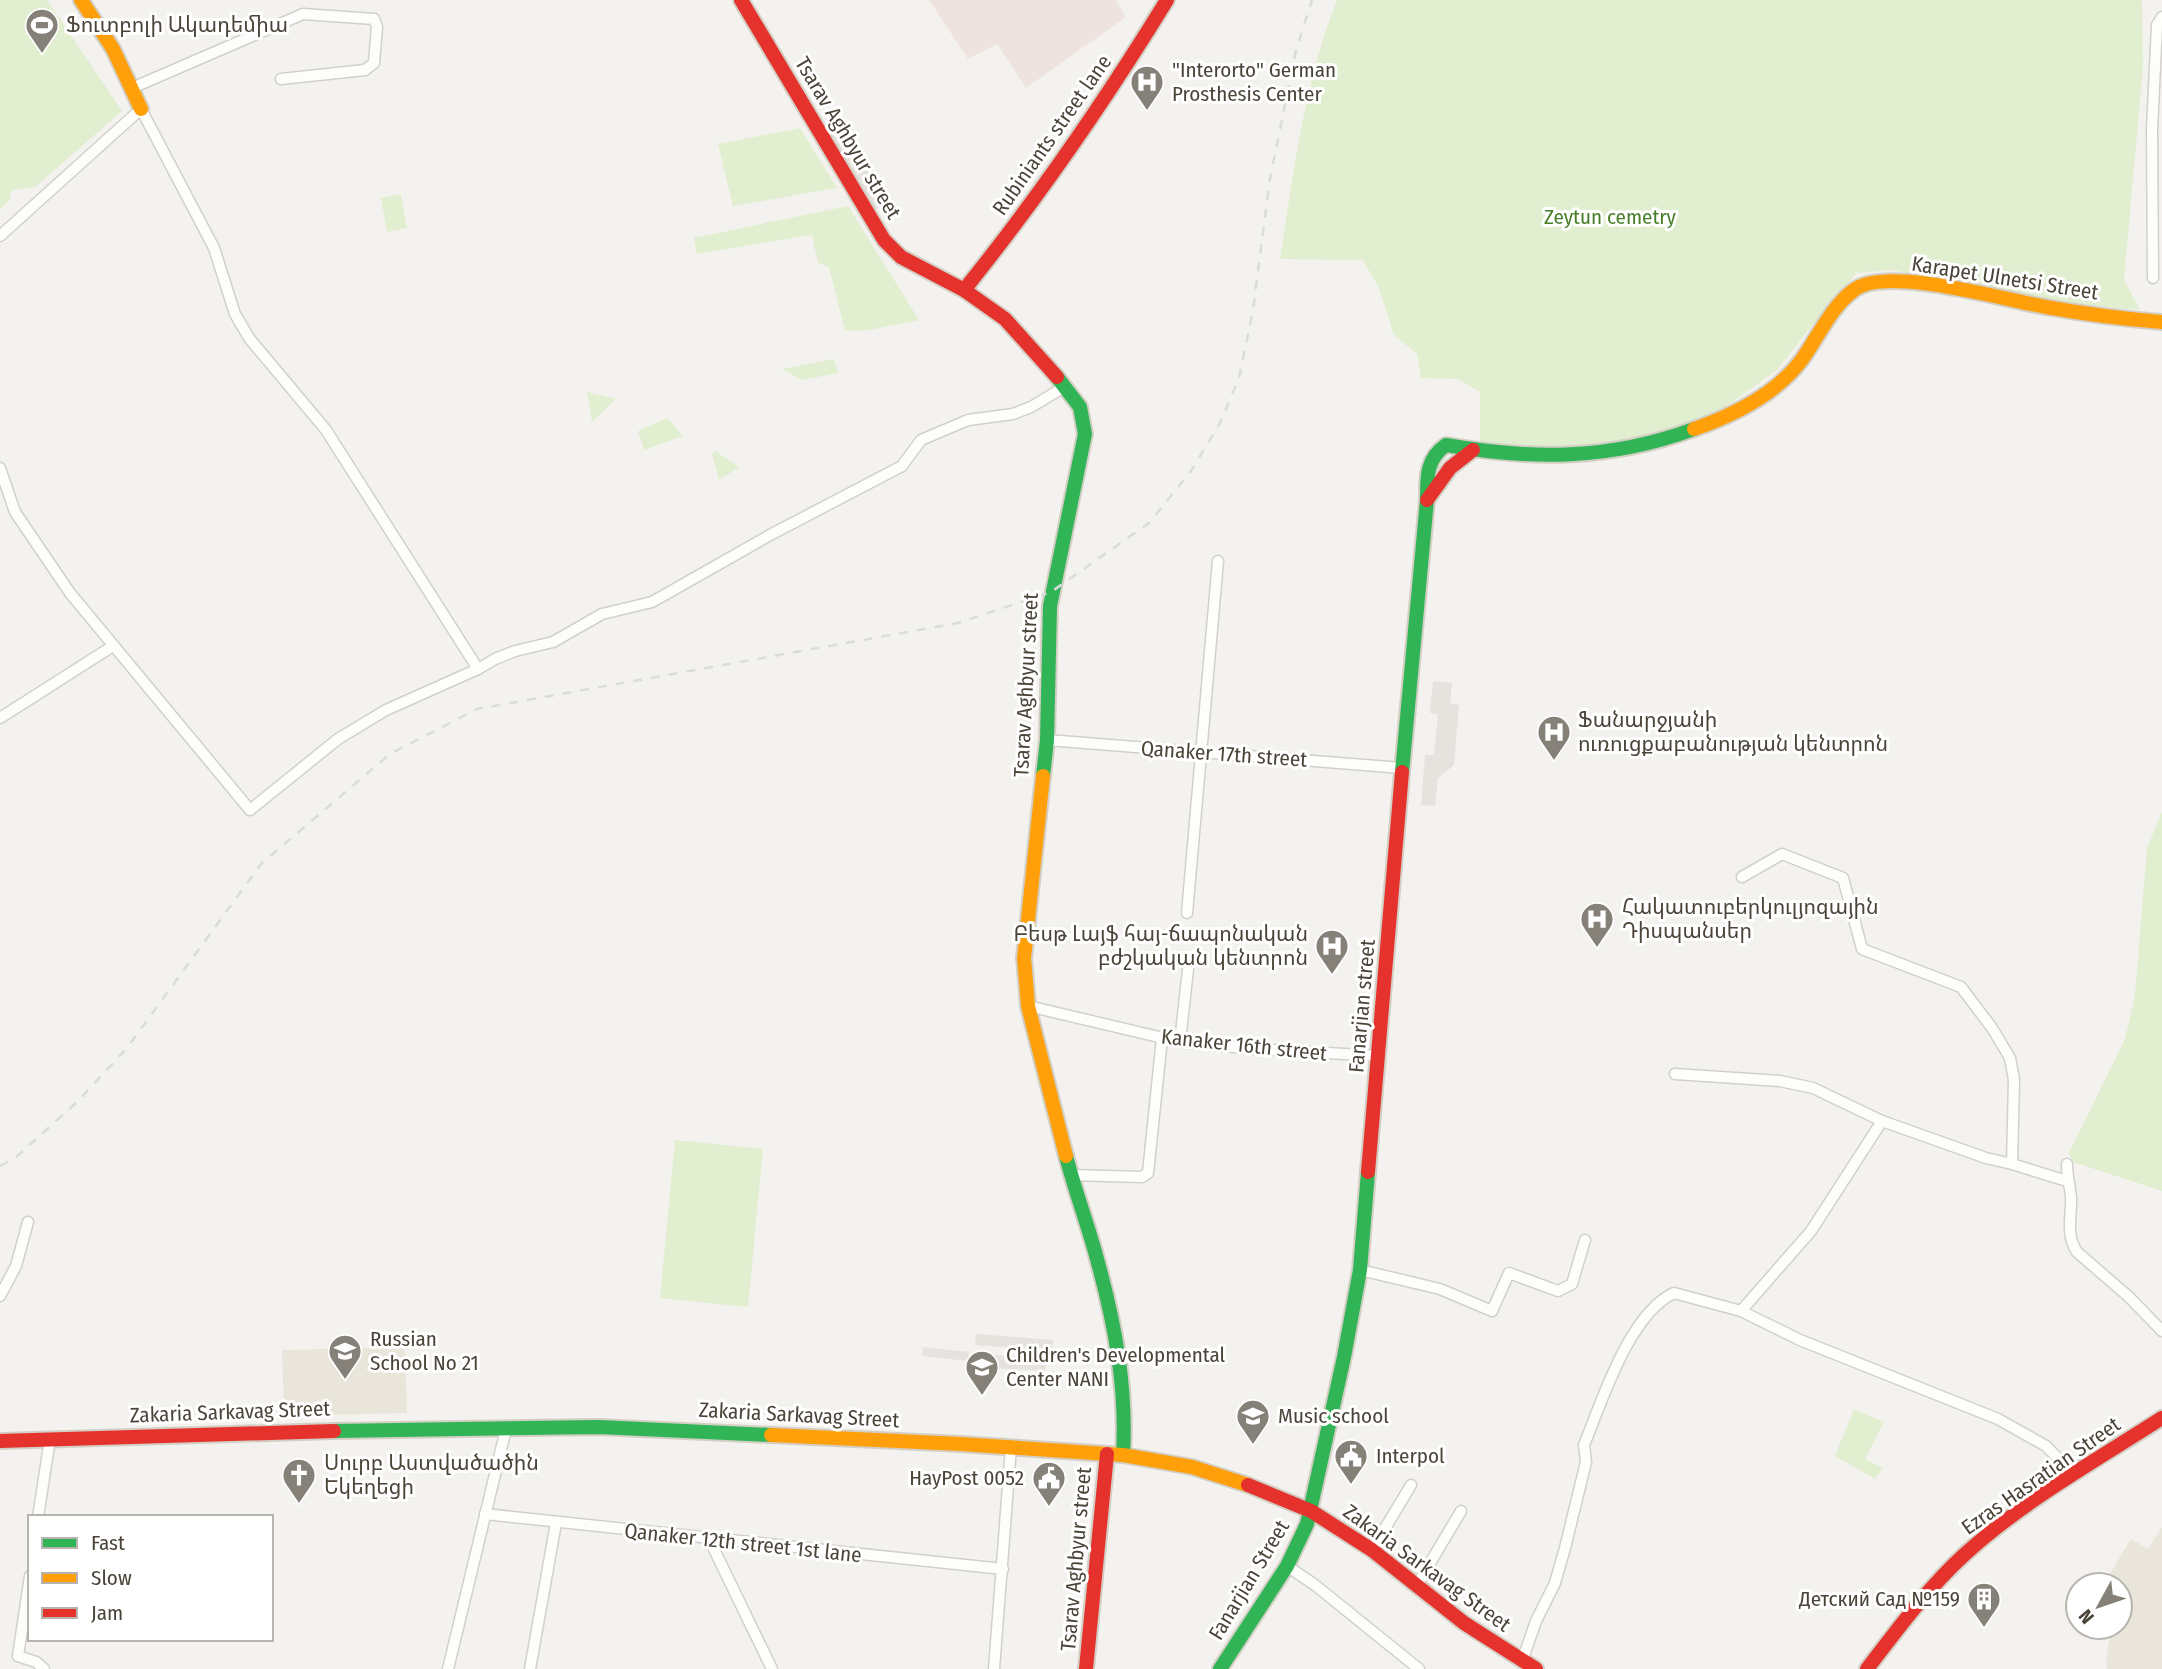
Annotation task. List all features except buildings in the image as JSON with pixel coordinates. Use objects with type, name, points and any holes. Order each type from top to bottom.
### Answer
[{"type":"street","points":[[81,0],[113,49],[214,248],[235,314],[249,338],[326,430],[478,669]]},
{"type":"street","name":"Tsarav Aghbyur street","points":[[741,0],[884,240],[901,257],[964,290],[1005,319],[1066,386],[1080,407],[1085,434],[1070,516],[1051,592],[1046,740],[1024,958],[1028,1006],[1117,1340],[1125,1419],[1123,1455]]},
{"type":"street","name":"Rubiniants street lane","points":[[964,290],[1118,80],[1167,0]]},
{"type":"street","points":[[132,88],[303,14],[374,19],[377,27],[374,63],[371,67],[365,70],[281,79]]},
{"type":"street","points":[[2153,278],[2152,129],[2157,25],[2162,17]]},
{"type":"street","points":[[0,236],[141,108]]},
{"type":"street","name":"Karapet Ulnetsi Street","points":[[1797,365],[1841,303],[1861,284],[1910,282],[2046,307],[2162,322]]},
{"type":"street","name":"Fanarjian street","points":[[1311,1511],[1360,1270],[1429,462],[1434,452],[1446,445],[1539,456],[1610,451],[1659,441],[1707,426],[1753,403],[1797,365]]},
{"type":"street","points":[[0,468],[15,513],[70,593],[250,810],[338,739],[386,710],[495,659],[553,642],[602,614],[652,602],[902,466],[921,440],[968,420],[1013,414],[1031,407],[1066,386]]},
{"type":"street","points":[[1427,500],[1451,468],[1473,450]]},
{"type":"street","points":[[1187,912],[1218,561]]},
{"type":"street","points":[[0,718],[113,646]]},
{"type":"street","name":"Qanaker 17th street","points":[[1046,740],[1402,768]]},
{"type":"street","points":[[1742,877],[1782,853],[1843,878],[1862,949],[1961,986],[2010,1058],[2015,1101],[2012,1164]]},
{"type":"street","points":[[1180,1042],[1189,960]]},
{"type":"street","name":"Kanaker 16th street","points":[[1028,1006],[1180,1042],[1379,1056]]},
{"type":"street","points":[[1071,1175],[1142,1177],[1148,1173],[1162,1038]]},
{"type":"street","points":[[1675,1074],[1780,1082],[1813,1088],[1882,1121],[1986,1158],[2067,1181]]},
{"type":"street","points":[[1741,1311],[1811,1231],[1882,1121]]},
{"type":"street","points":[[2067,1164],[2067,1181],[2071,1196],[2071,1242],[2077,1252],[2129,1297],[2162,1331]]},
{"type":"street","points":[[0,1296],[16,1266],[28,1222]]},
{"type":"street","points":[[1360,1270],[1440,1289],[1492,1311],[1508,1273],[1558,1291],[1572,1284],[1585,1240]]},
{"type":"street","points":[[1522,1661],[1536,1621],[1555,1583],[1586,1462],[1584,1446],[1625,1347],[1644,1320],[1674,1293],[1741,1311],[1800,1340],[1998,1419],[2046,1446],[2074,1475]]},
{"type":"street","name":"Ezras Hasratian Street","points":[[1867,1669],[1933,1586],[1979,1542],[2074,1475],[2162,1421]]},
{"type":"street","name":"Ezras Hasratian Street","points":[[1873,1669],[1938,1587],[1982,1545],[2043,1500],[2162,1421]]},
{"type":"street","name":"Zakaria Sarkavag Street","points":[[0,1441],[246,1432],[599,1427],[1123,1455],[1192,1467],[1268,1492],[1311,1511],[1372,1550],[1464,1623],[1536,1669]]},
{"type":"street","points":[[448,1669],[506,1429]]},
{"type":"street","points":[[38,1515],[50,1439]]},
{"type":"street","points":[[994,1669],[1011,1447]]},
{"type":"street","name":"Tsarav Aghbyur street","points":[[1086,1669],[1107,1454]]},
{"type":"street","points":[[1372,1550],[1411,1485]]},
{"type":"street","name":"Fanarjian Street","points":[[1220,1669],[1287,1566],[1311,1511]]},
{"type":"street","points":[[1418,1586],[1461,1511]]},
{"type":"street","name":"Qanaker 12th street 1st lane","points":[[485,1514],[1003,1569]]},
{"type":"street","points":[[530,1669],[556,1523]]},
{"type":"street","points":[[709,1539],[772,1669]]},
{"type":"street","points":[[1287,1566],[1315,1584],[1419,1669]]},
{"type":"street","points":[[28,1589],[18,1656],[36,1662],[44,1669]]},
{"type":"shaded area","points":[[929,0],[1116,0],[1126,17],[1026,88],[997,44],[968,59]]},
{"type":"shaded area","points":[[847,127],[891,199],[875,210],[831,136]]},
{"type":"shaded area","points":[[1433,681],[1452,683],[1450,704],[1459,705],[1454,765],[1438,778],[1435,806],[1421,805],[1425,755],[1434,755],[1438,714],[1430,713]]},
{"type":"shaded area","points":[[976,1334],[1053,1340],[1052,1351],[975,1345]]},
{"type":"shaded area","name":"Russian School No 21","points":[[405,1347],[407,1413],[284,1416],[282,1350]]},
{"type":"shaded area","points":[[923,1347],[969,1352],[968,1361],[922,1356]]},
{"type":"shaded area","points":[[976,1354],[1046,1358],[1045,1371],[976,1367]]},
{"type":"shaded area","points":[[2162,1527],[2162,1669],[2107,1669],[2109,1641],[2134,1641],[2134,1571],[2112,1571],[2131,1539],[2148,1549]]},
{"type":"green space","name":"Ֆուտբոլի Ակադեմիա","points":[[0,0],[47,0],[122,111],[35,187],[13,190],[9,194],[11,199],[0,209]]},
{"type":"green space","name":"Zeytun cemetry","points":[[1337,0],[2142,0],[2143,67],[2124,280],[2140,310],[2064,303],[1892,270],[1857,273],[1777,370],[1714,415],[1617,443],[1532,448],[1480,445],[1480,392],[1457,379],[1421,378],[1417,354],[1394,335],[1379,288],[1363,260],[1280,259],[1308,95]]},
{"type":"green space","points":[[800,128],[837,188],[733,206],[718,144]]},
{"type":"green space","points":[[401,194],[407,228],[387,232],[381,198]]},
{"type":"green space","points":[[848,206],[919,320],[869,330],[845,331],[829,267],[818,263],[812,235],[697,254],[694,238]]},
{"type":"green space","points":[[834,359],[838,373],[802,380],[782,369]]},
{"type":"green space","points":[[587,392],[616,399],[592,422]]},
{"type":"green space","points":[[667,418],[683,436],[644,450],[638,431]]},
{"type":"green space","points":[[715,451],[739,467],[719,480],[712,454]]},
{"type":"green space","points":[[2162,812],[2162,1191],[2073,1162],[2069,1153],[2125,1039],[2135,995],[2147,848]]},
{"type":"green space","points":[[675,1140],[763,1149],[748,1307],[660,1298]]},
{"type":"green space","points":[[1854,1409],[1884,1422],[1865,1459],[1883,1468],[1875,1479],[1835,1456]]},
{"type":"railway","points":[[0,1166],[15,1158],[77,1102],[127,1048],[261,864],[390,754],[477,709],[958,623],[1051,592],[1149,523],[1191,471],[1219,425],[1239,378],[1253,310],[1270,179],[1296,50],[1312,0]]},
{"type":"traffic: fast","points":[[1043,776],[1047,740],[1050,606],[1085,434],[1080,407],[1057,377]]},
{"type":"traffic: fast","points":[[1402,772],[1428,476],[1431,462],[1439,450],[1446,445],[1541,455],[1602,452],[1632,447],[1694,429]]},
{"type":"traffic: fast","points":[[1066,1156],[1097,1259],[1114,1332],[1123,1405],[1123,1455]]},
{"type":"traffic: fast","points":[[1220,1669],[1287,1566],[1307,1524],[1344,1357],[1360,1270],[1368,1172]]},
{"type":"traffic: fast","points":[[334,1431],[599,1427],[771,1435]]},
{"type":"traffic: slow","points":[[81,0],[113,49],[141,109]]},
{"type":"traffic: slow","points":[[1694,429],[1739,410],[1781,382],[1803,358],[1839,304],[1854,290],[1870,283],[1892,281],[1947,286],[2061,310],[2162,322]]},
{"type":"traffic: slow","points":[[1043,776],[1024,958],[1028,1006],[1066,1156]]},
{"type":"traffic: slow","points":[[771,1435],[1123,1455],[1192,1467],[1248,1485]]},
{"type":"traffic: jam","points":[[741,0],[884,240],[901,257],[964,290],[1005,319],[1057,377]]},
{"type":"traffic: jam","points":[[964,290],[1070,148],[1167,0]]},
{"type":"traffic: jam","points":[[1427,500],[1450,468],[1473,450]]},
{"type":"traffic: jam","points":[[1368,1172],[1402,772]]},
{"type":"traffic: jam","points":[[1867,1669],[1937,1582],[1987,1535],[2060,1482],[2162,1418]]},
{"type":"traffic: jam","points":[[0,1441],[334,1431]]},
{"type":"traffic: jam","points":[[1086,1669],[1107,1454]]},
{"type":"traffic: jam","points":[[1248,1485],[1311,1511],[1372,1550],[1464,1623],[1536,1669]]},
{"type":"place","name":"Ֆուտբոլի Ակադեմիա","points":[[42,55]]},
{"type":"place","name":"\"Interorto\" German Prosthesis Center","points":[[1147,112]]},
{"type":"place","name":"Ֆանարջյանի ուռուցքաբանության կենտրոն","points":[[1554,762]]},
{"type":"place","name":"Հակատուբերկուլյոզային Դիսպանսեր","points":[[1597,949]]},
{"type":"place","name":"Բեսթ Լայֆ հայ-ճապոնական բժշկական կենտրոն","points":[[1332,976]]},
{"type":"place","name":"Russian School No 21","points":[[345,1381]]},
{"type":"place","name":"Children's Developmental Center NANI","points":[[982,1397]]},
{"type":"place","name":"Music school","points":[[1253,1446]]},
{"type":"place","name":"Interpol","points":[[1351,1486]]},
{"type":"place","name":"Սուրբ Աստվածածին Եկեղեցի","points":[[299,1505]]},
{"type":"place","name":"HayPost 0052","points":[[1049,1508]]},
{"type":"place","name":"Детский Сад №159","points":[[1984,1629]]}]
